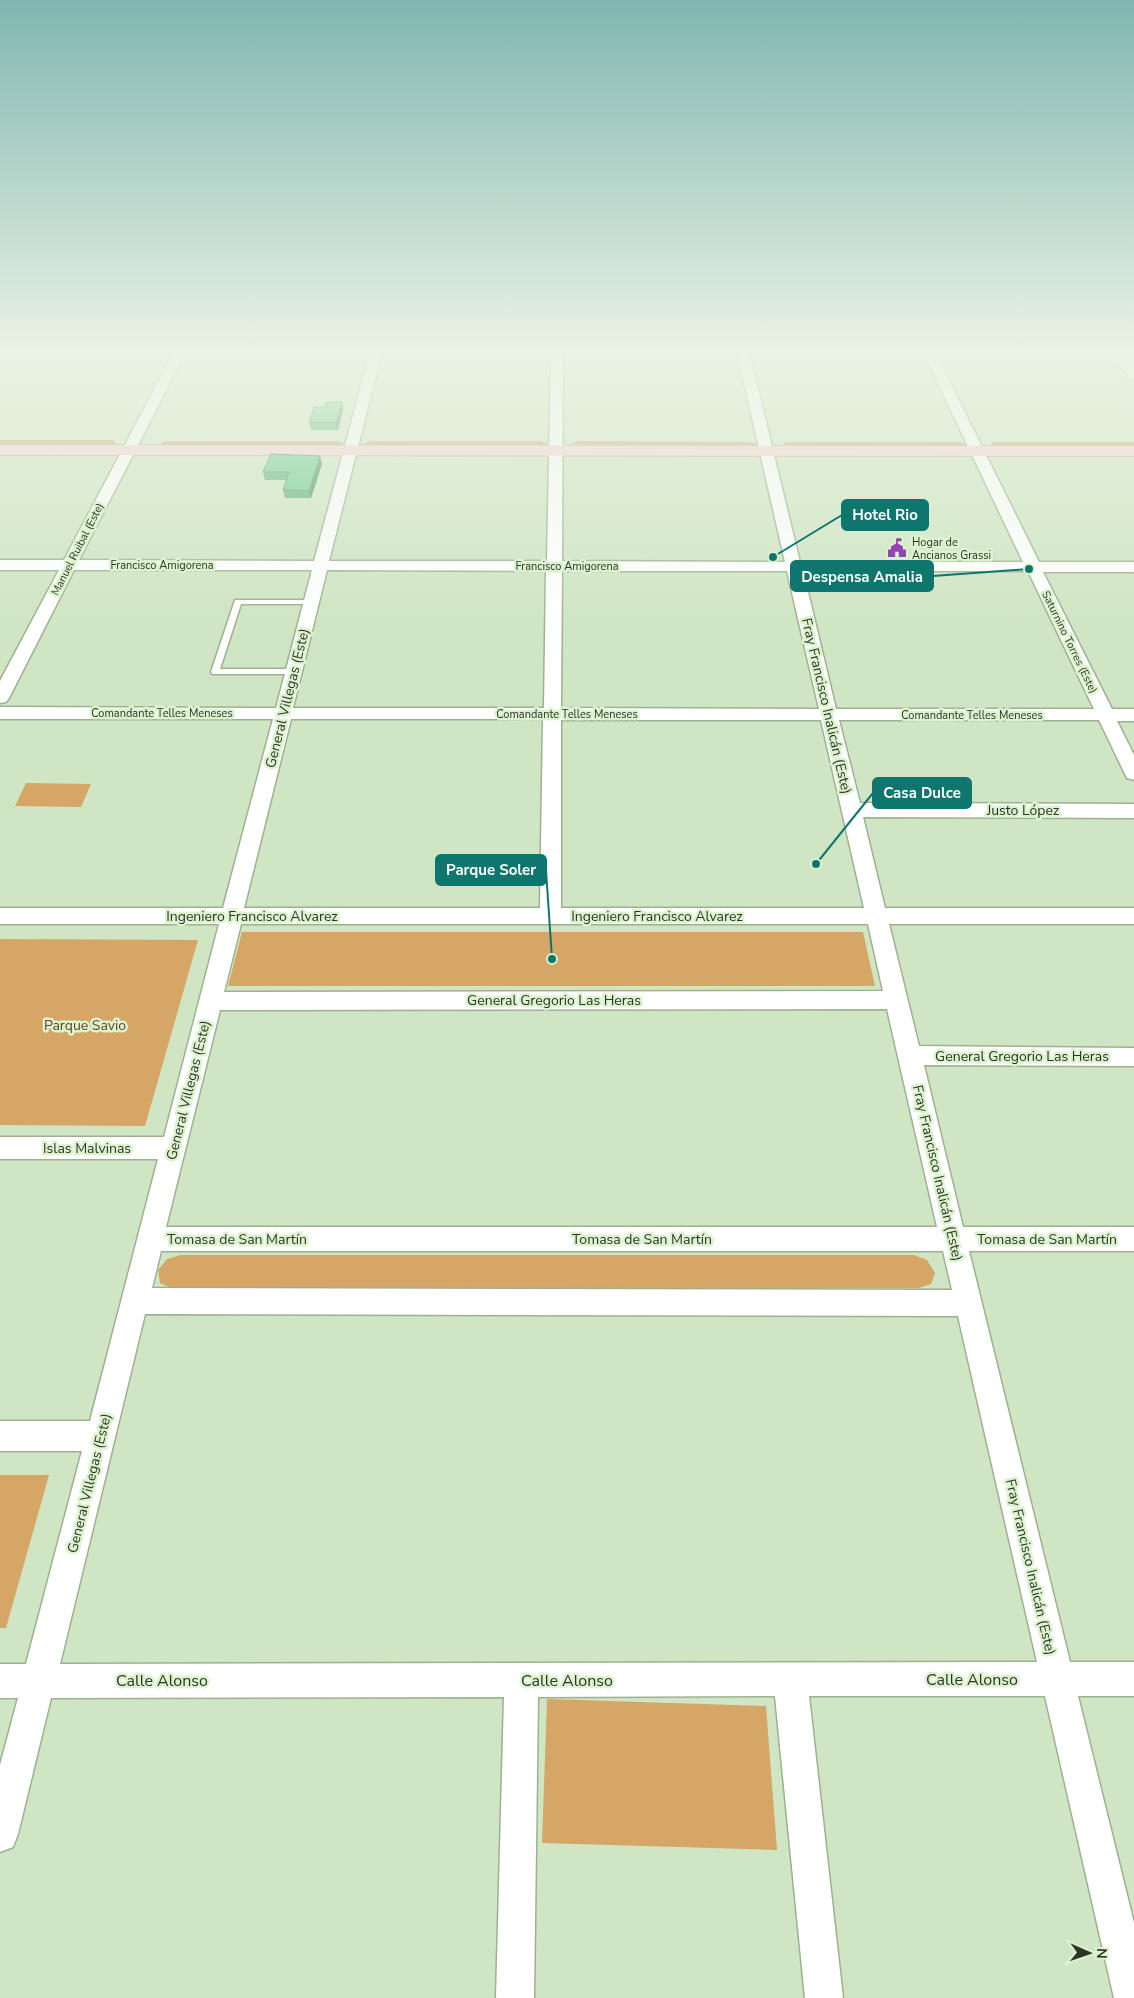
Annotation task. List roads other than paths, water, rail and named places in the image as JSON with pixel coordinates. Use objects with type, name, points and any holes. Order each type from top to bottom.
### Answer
[{"type":"main road","points":[[93,441],[351,444],[974,444],[1048,441]]},
{"type":"main road","points":[[0,450],[132,443]]},
{"type":"main road","points":[[974,444],[1134,451]]},
{"type":"street","name":"Saturnino Torres (Este)","points":[[973,441],[1134,774]]},
{"type":"street","name":"Manuel Ruibal (Este)","points":[[0,698],[132,443]]},
{"type":"street","name":"General Villegas (Este)","points":[[0,1834],[351,444]]},
{"type":"street","points":[[550,916],[556,444]]},
{"type":"street","name":"Fray Francisco Inalicán (Este)","points":[[765,444],[1133,1998]]},
{"type":"street","name":"Francisco Amigorena","points":[[0,564],[1134,567]]},
{"type":"street","name":"Comandante Telles Meneses","points":[[0,713],[1134,716]]},
{"type":"street","name":"Justo López","points":[[852,810],[1134,811]]},
{"type":"street","name":"Ingeniero Francisco Alvarez","points":[[0,916],[1134,916]]},
{"type":"street","name":"General Gregorio Las Heras","points":[[210,1001],[897,1000]]},
{"type":"street","name":"General Gregorio Las Heras","points":[[910,1055],[1134,1056]]},
{"type":"street","name":"Islas Malvinas","points":[[0,1148],[173,1148]]},
{"type":"street","name":"Tomasa de San Martín","points":[[150,1239],[1134,1239]]},
{"type":"street","points":[[135,1301],[969,1304]]},
{"type":"street","points":[[0,1436],[101,1436]]},
{"type":"street","name":"Calle Alonso","points":[[0,1681],[1134,1678]]},
{"type":"street","points":[[790,1679],[824,1998]]},
{"type":"street","points":[[515,1998],[521,1680]]},
{"type":"lane","points":[[294,672],[215,672],[238,602],[311,602]]},
{"type":"place","name":"Hogar de Ancianos Grassi","points":[[897,548]]},
{"type":"place","name":"Hotel Rio","points":[[773,557]]},
{"type":"place","name":"Despensa Amalia","points":[[1029,569]]},
{"type":"place","name":"Casa Dulce","points":[[816,864]]},
{"type":"place","name":"Parque Soler","points":[[552,959]]},
{"type":"park label","name":"Parque Savio","points":[[85,1025]]}]
